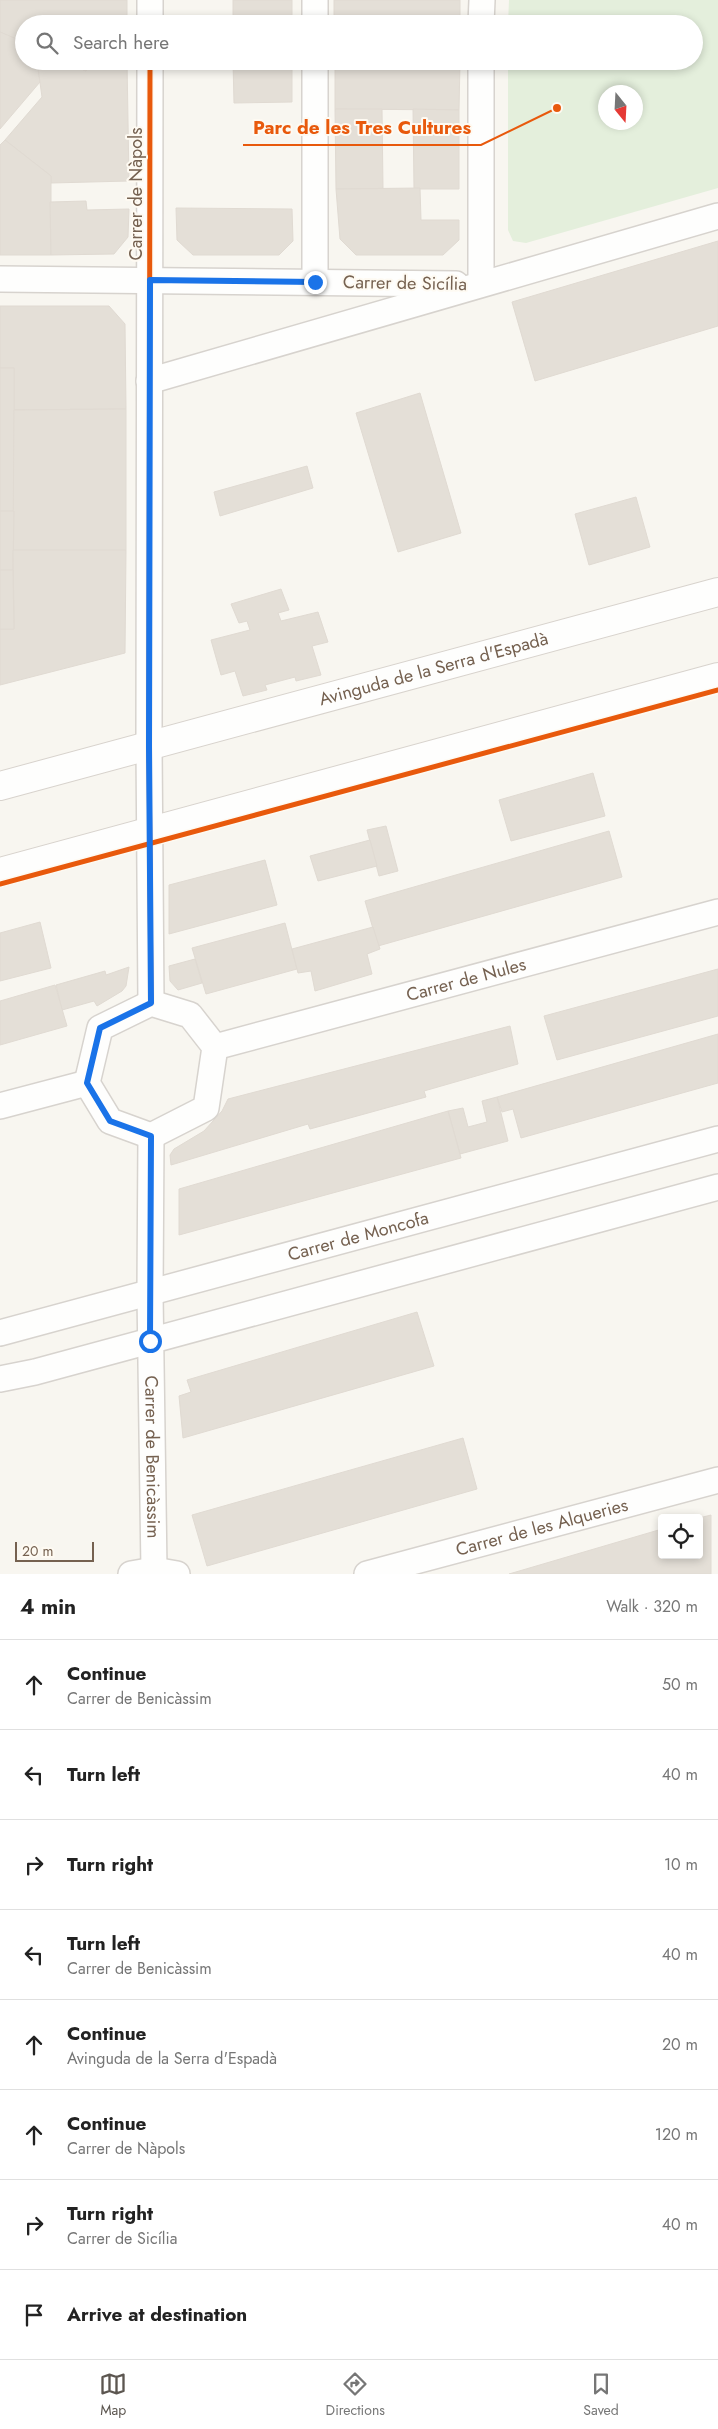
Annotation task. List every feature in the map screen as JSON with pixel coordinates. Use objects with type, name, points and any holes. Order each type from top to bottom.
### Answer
[{"type":"street","points":[[150,0],[150,15]]},
{"type":"street","points":[[315,0],[315,15]]},
{"type":"street","points":[[482,0],[482,15]]},
{"type":"street","name":"Carrer de Nàpols","points":[[149,746],[150,70]]},
{"type":"street","points":[[315,70],[315,282]]},
{"type":"street","points":[[481,70],[481,284]]},
{"type":"street","name":"Carrer de Sicília","points":[[149,381],[718,216]]},
{"type":"street","name":"Carrer de Sicília","points":[[0,279],[481,284]]},
{"type":"street","name":"Avinguda de la Serra d'Espadà","points":[[0,786],[718,592]]},
{"type":"street","points":[[0,872],[718,676]]},
{"type":"street","points":[[149,746],[151,1003]]},
{"type":"street","name":"Carrer de Nules","points":[[215,1047],[718,912]]},
{"type":"street","points":[[151,1003],[190,1014],[215,1047],[206,1108],[151,1136],[110,1121],[87,1083],[100,1028],[151,1003]]},
{"type":"street","points":[[0,1106],[87,1083]]},
{"type":"street","name":"Carrer de Benicàssim","points":[[151,1136],[150,1341],[154,1572]]},
{"type":"street","name":"Carrer de Moncofa","points":[[0,1333],[718,1140]]},
{"type":"street","points":[[0,1379],[35,1372],[718,1187]]},
{"type":"street","name":"Carrer de les Alqueries","points":[[367,1574],[718,1480]]},
{"type":"green space","points":[[509,0],[718,0],[718,188],[526,243],[513,241],[508,230],[508,70],[703,70],[703,15],[508,15]]},
{"type":"building","points":[[0,0],[127,0],[127,15],[15,15],[15,39],[0,32]]},
{"type":"building","points":[[233,0],[292,0],[292,15],[233,15]]},
{"type":"building","points":[[334,0],[460,0],[460,15],[334,15]]},
{"type":"building","points":[[0,32],[15,38],[15,70],[38,70],[40,82],[0,129]]},
{"type":"building","points":[[38,70],[127,70],[129,181],[51,183],[51,176],[5,140],[42,97]]},
{"type":"building","points":[[233,70],[292,70],[292,102],[234,103]]},
{"type":"building","points":[[335,70],[460,70],[459,110],[335,109]]},
{"type":"building","points":[[335,109],[382,109],[383,189],[336,189]]},
{"type":"building","points":[[413,109],[459,110],[459,189],[414,189]]},
{"type":"building","points":[[5,140],[51,176],[51,255],[0,255],[0,145]]},
{"type":"building","points":[[420,188],[421,220],[459,220],[459,240],[443,255],[356,255],[340,239],[336,189]]},
{"type":"building","points":[[86,201],[87,210],[129,209],[128,237],[114,254],[51,255],[50,202]]},
{"type":"building","points":[[176,208],[292,209],[293,241],[279,255],[193,255],[177,240]]},
{"type":"building","points":[[718,241],[718,326],[535,381],[512,302]]},
{"type":"building","points":[[0,306],[109,306],[125,324],[126,409],[14,410],[14,368],[0,368]]},
{"type":"building","points":[[0,368],[14,368],[14,511],[0,511]]},
{"type":"building","points":[[420,393],[461,533],[398,552],[356,413]]},
{"type":"building","points":[[126,409],[126,550],[13,550],[14,410]]},
{"type":"building","points":[[307,466],[313,488],[220,516],[214,492]]},
{"type":"building","points":[[636,497],[650,547],[589,565],[575,514]]},
{"type":"building","points":[[0,511],[14,511],[13,570],[0,570]]},
{"type":"building","points":[[13,550],[126,550],[125,653],[0,685],[0,629],[14,629]]},
{"type":"building","points":[[0,570],[13,570],[14,629],[0,629]]},
{"type":"building","points":[[281,589],[289,610],[278,613],[281,621],[318,612],[328,642],[312,646],[321,675],[296,681],[295,677],[265,685],[267,690],[243,696],[235,671],[221,675],[211,640],[250,630],[247,621],[239,623],[231,604]]},
{"type":"building","points":[[593,773],[605,816],[511,841],[499,800]]},
{"type":"building","points":[[386,826],[398,871],[379,876],[367,830]]},
{"type":"building","points":[[609,831],[622,877],[378,946],[365,901]]},
{"type":"building","points":[[370,840],[377,866],[318,881],[310,856]]},
{"type":"building","points":[[265,860],[277,905],[169,934],[169,885]]},
{"type":"building","points":[[40,922],[51,968],[0,981],[0,933]]},
{"type":"building","points":[[285,923],[297,969],[206,994],[192,948]]},
{"type":"building","points":[[373,927],[380,949],[367,954],[372,974],[315,991],[311,971],[298,973],[292,949]]},
{"type":"building","points":[[195,959],[202,983],[178,990],[170,981],[169,966]]},
{"type":"building","points":[[129,967],[126,986],[122,991],[97,1006],[94,1001],[62,1010],[56,985],[105,971],[106,975]]},
{"type":"building","points":[[718,969],[718,1016],[557,1060],[544,1016]]},
{"type":"building","points":[[55,985],[67,1026],[0,1045],[0,1001]]},
{"type":"building","points":[[510,1026],[518,1064],[424,1091],[426,1097],[310,1129],[308,1124],[171,1165],[170,1155],[174,1149],[204,1131],[222,1111],[228,1099]]},
{"type":"building","points":[[718,1034],[718,1083],[521,1138],[513,1109],[502,1112],[497,1097]]},
{"type":"building","points":[[497,1097],[508,1141],[460,1154],[448,1111],[463,1108],[468,1127],[487,1122],[482,1101]]},
{"type":"building","points":[[448,1111],[461,1158],[179,1235],[179,1189]]},
{"type":"building","points":[[417,1312],[434,1366],[183,1438],[179,1396],[191,1392],[187,1380]]},
{"type":"building","points":[[463,1438],[477,1489],[207,1566],[192,1515]]},
{"type":"building","points":[[711,1515],[711,1574],[509,1574],[658,1530],[658,1559],[703,1559],[703,1517]]},
{"type":"cycle path","points":[[150,70],[149,746],[151,1003]]},
{"type":"cycle path","points":[[0,884],[718,690]]},
{"type":"place","name":"Parc de les Tres Cultures","points":[[557,108]]},
{"type":"route","points":[[150,1341],[151,1136],[110,1121],[87,1083],[100,1028],[151,1003],[149,746],[150,280],[315,282]]}]
